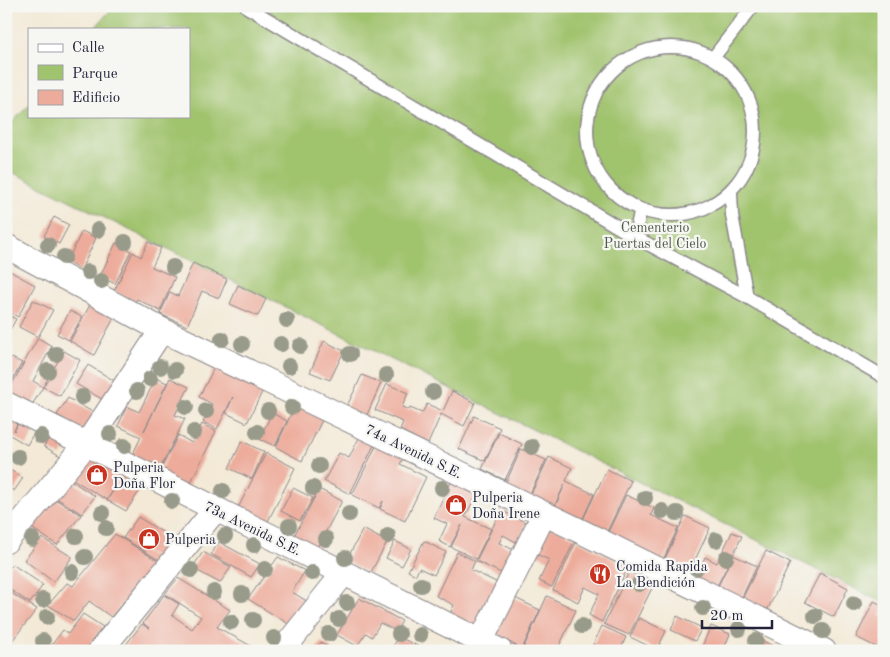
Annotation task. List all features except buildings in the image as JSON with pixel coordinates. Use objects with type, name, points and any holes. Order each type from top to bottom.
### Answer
[{"type":"street","name":"74a Avenida S.E.","points":[[6,246],[162,330],[824,651]]},
{"type":"street","points":[[6,541],[86,444],[162,330]]},
{"type":"street","name":"73a Avenida S.E.","points":[[6,404],[490,646]]},
{"type":"street","points":[[100,651],[215,510]]},
{"type":"street","points":[[490,646],[544,514]]},
{"type":"street","points":[[282,651],[344,573]]},
{"type":"lane","points":[[713,58],[753,6]]},
{"type":"lane","points":[[247,8],[635,237],[747,297],[884,377]]},
{"type":"lane","points":[[731,193],[687,216],[640,212],[606,188],[588,152],[588,109],[610,70],[649,48],[693,47],[729,67],[752,100],[755,150],[731,193],[732,215],[747,297]]},
{"type":"lane","points":[[635,237],[640,212]]},
{"type":"green space","name":"Cementerio Puertas del Cielo","points":[[114,6],[884,6],[884,603],[6,169],[6,130],[28,105],[28,118],[190,118],[190,28],[95,28]]},
{"type":"place","name":"Pulperia Doña Flor","points":[[97,475]]},
{"type":"place","name":"Pulperia Doña Irene","points":[[456,505]]},
{"type":"place","name":"Pulperia","points":[[149,539]]},
{"type":"place","name":"Comida Rapida La Bendición","points":[[600,574]]}]
